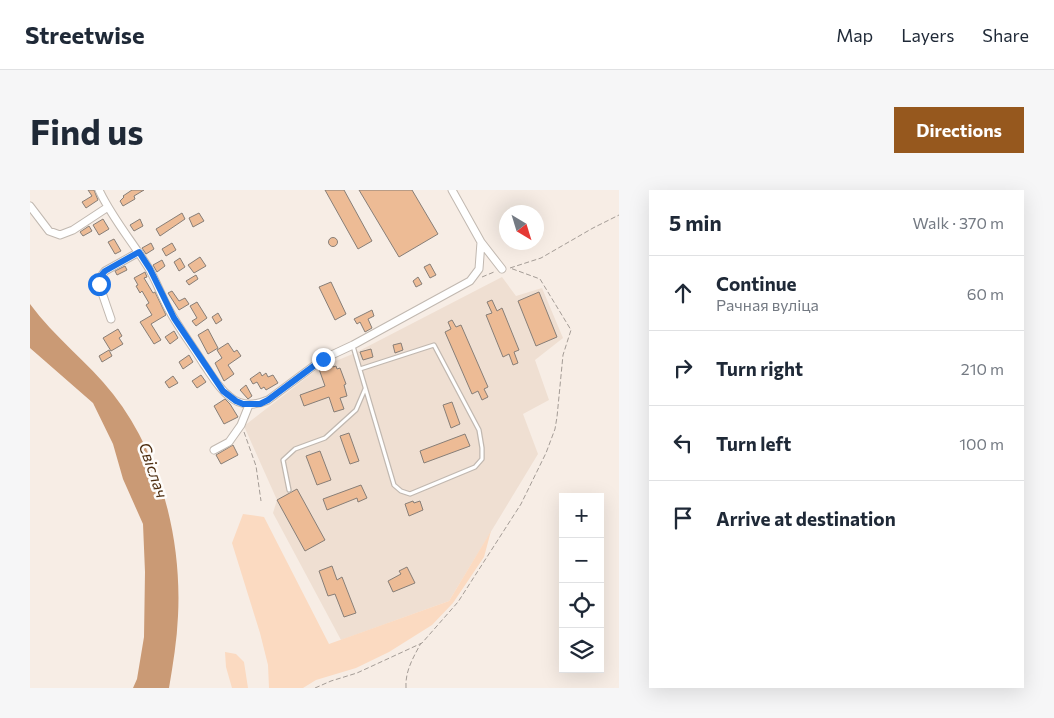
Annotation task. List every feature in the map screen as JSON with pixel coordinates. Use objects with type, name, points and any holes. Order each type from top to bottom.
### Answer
[{"type":"street","points":[[99,190],[122,231],[150,269],[168,308],[210,374],[229,397],[249,405],[260,404],[268,400],[319,362],[353,346],[470,281],[479,269],[481,242]]},
{"type":"street","points":[[452,190],[481,242],[502,269]]},
{"type":"street","points":[[30,206],[49,230],[60,235],[73,230],[108,208]]},
{"type":"street","points":[[111,318],[98,279],[105,271],[139,252]]},
{"type":"street","points":[[214,450],[229,442],[241,424],[249,405]]},
{"type":"lane","points":[[353,346],[394,484],[401,491],[410,494],[475,467],[482,459],[479,430],[434,345],[360,369]]},
{"type":"lane","points":[[289,490],[283,460],[295,448],[325,438],[356,410],[365,388]]},
{"type":"path","points":[[406,688],[409,666],[422,643],[458,602],[499,540],[532,481],[555,429],[560,368],[566,341],[572,330],[540,279],[510,268],[552,253],[593,228],[619,215]]},
{"type":"path","points":[[470,281],[502,269]]},
{"type":"path","points":[[241,424],[256,466],[261,501]]},
{"type":"path","points":[[315,688],[357,673],[422,643]]},
{"type":"shaded area","points":[[502,277],[516,296],[542,288],[563,338],[535,360],[549,400],[523,414],[538,454],[449,601],[341,640],[273,513],[277,500],[244,426],[319,368],[355,353]]},
{"type":"shaded area","points":[[243,514],[264,517],[329,644],[449,601],[491,531],[484,557],[453,603],[432,625],[389,652],[356,668],[316,680],[303,688],[269,688],[268,665],[260,633],[232,543]]},
{"type":"shaded area","points":[[225,652],[236,654],[244,662],[248,688],[232,688],[226,667]]},
{"type":"water","name":"Свіслач","points":[[30,304],[39,316],[113,394],[130,418],[156,471],[172,528],[178,587],[177,634],[169,688],[133,688],[137,679],[144,637],[145,572],[143,524],[123,479],[113,444],[93,403],[30,348]]},
{"type":"building","points":[[88,190],[94,190],[98,200],[86,208],[82,202],[92,196]]},
{"type":"building","points":[[132,190],[144,190],[134,196],[135,199],[123,206],[120,201],[123,196]]},
{"type":"building","points":[[325,190],[344,190],[372,241],[358,249]]},
{"type":"building","points":[[359,190],[412,190],[438,234],[399,257]]},
{"type":"building","points":[[182,213],[185,219],[160,236],[156,229]]},
{"type":"building","points":[[199,213],[204,221],[193,227],[189,218]]},
{"type":"building","points":[[103,219],[109,229],[99,235],[93,225]]},
{"type":"building","points":[[140,219],[143,226],[134,231],[130,225]]},
{"type":"building","points":[[89,226],[92,231],[83,236],[80,232]]},
{"type":"building","points":[[333,238],[337,242],[333,246],[329,242]]},
{"type":"building","points":[[114,239],[121,251],[115,254],[108,242]]},
{"type":"building","points":[[151,243],[154,249],[146,254],[142,248]]},
{"type":"building","points":[[172,243],[176,250],[166,256],[162,249]]},
{"type":"building","points":[[200,257],[206,266],[194,273],[188,265]]},
{"type":"building","points":[[180,258],[185,267],[179,271],[174,262]]},
{"type":"building","points":[[162,260],[165,266],[157,272],[153,265]]},
{"type":"building","points":[[430,264],[436,275],[430,278],[424,267]]},
{"type":"building","points":[[125,266],[127,270],[117,275],[115,271]]},
{"type":"building","points":[[145,272],[147,277],[144,278],[153,293],[155,292],[166,315],[151,324],[161,340],[154,344],[140,322],[152,315],[146,305],[149,303],[142,291],[140,293],[134,278]]},
{"type":"building","points":[[196,275],[198,279],[189,285],[186,281]]},
{"type":"building","points":[[418,277],[422,284],[416,287],[413,281]]},
{"type":"building","points":[[331,282],[346,314],[335,320],[319,287]]},
{"type":"building","points":[[172,291],[179,301],[185,298],[189,304],[179,310],[168,293]]},
{"type":"building","points":[[539,292],[557,337],[536,346],[518,301]]},
{"type":"building","points":[[492,300],[497,311],[502,308],[519,350],[514,352],[518,363],[513,365],[509,354],[503,357],[486,315],[492,313],[487,302]]},
{"type":"building","points":[[197,302],[207,318],[196,326],[192,321],[197,318],[190,306]]},
{"type":"building","points":[[372,310],[374,316],[368,319],[372,328],[365,332],[360,322],[357,324],[354,319]]},
{"type":"building","points":[[218,313],[222,320],[216,324],[212,317]]},
{"type":"building","points":[[452,320],[456,327],[461,325],[488,387],[484,389],[488,397],[482,400],[478,391],[472,394],[445,332],[451,329],[448,322]]},
{"type":"building","points":[[118,329],[122,336],[119,338],[123,344],[111,351],[103,338]]},
{"type":"building","points":[[208,329],[218,348],[208,354],[198,335]]},
{"type":"building","points":[[174,331],[178,338],[170,344],[165,337]]},
{"type":"building","points":[[228,343],[234,352],[237,350],[241,356],[228,365],[234,374],[224,381],[215,363],[222,358],[217,350]]},
{"type":"building","points":[[401,343],[403,350],[395,353],[393,345]]},
{"type":"building","points":[[371,349],[373,357],[363,360],[360,352]]},
{"type":"building","points":[[109,350],[112,356],[102,362],[99,356]]},
{"type":"building","points":[[189,355],[193,362],[183,369],[179,362]]},
{"type":"building","points":[[332,363],[333,367],[340,368],[346,384],[344,385],[347,396],[340,398],[344,409],[334,412],[329,397],[304,406],[300,395],[325,386],[319,369]]},
{"type":"building","points":[[260,372],[262,376],[266,373],[268,377],[273,375],[278,383],[266,390],[264,387],[261,389],[257,382],[253,384],[250,379]]},
{"type":"building","points":[[201,375],[206,382],[197,388],[192,381]]},
{"type":"building","points":[[173,376],[178,383],[169,388],[165,382]]},
{"type":"building","points":[[246,385],[252,396],[248,399],[240,390]]},
{"type":"building","points":[[225,399],[238,417],[224,424],[214,406]]},
{"type":"building","points":[[452,402],[460,424],[451,428],[443,405]]},
{"type":"building","points":[[349,433],[359,461],[350,464],[340,436]]},
{"type":"building","points":[[465,434],[470,446],[424,463],[420,451]]},
{"type":"building","points":[[233,445],[238,455],[221,464],[216,455]]},
{"type":"building","points":[[320,451],[331,480],[317,485],[306,456]]},
{"type":"building","points":[[361,485],[367,498],[358,502],[357,498],[327,510],[323,499]]},
{"type":"building","points":[[297,489],[325,540],[305,551],[277,500]]},
{"type":"building","points":[[413,501],[414,503],[420,501],[423,510],[409,516],[405,504]]},
{"type":"building","points":[[332,566],[337,580],[342,577],[356,613],[344,617],[335,594],[328,596],[319,571]]},
{"type":"building","points":[[407,567],[415,583],[393,592],[388,581],[401,574],[399,571]]},
{"type":"route","points":[[99,284],[98,279],[105,271],[139,252],[150,269],[168,308],[210,374],[229,397],[243,404],[260,404],[268,400],[323,359]]}]
